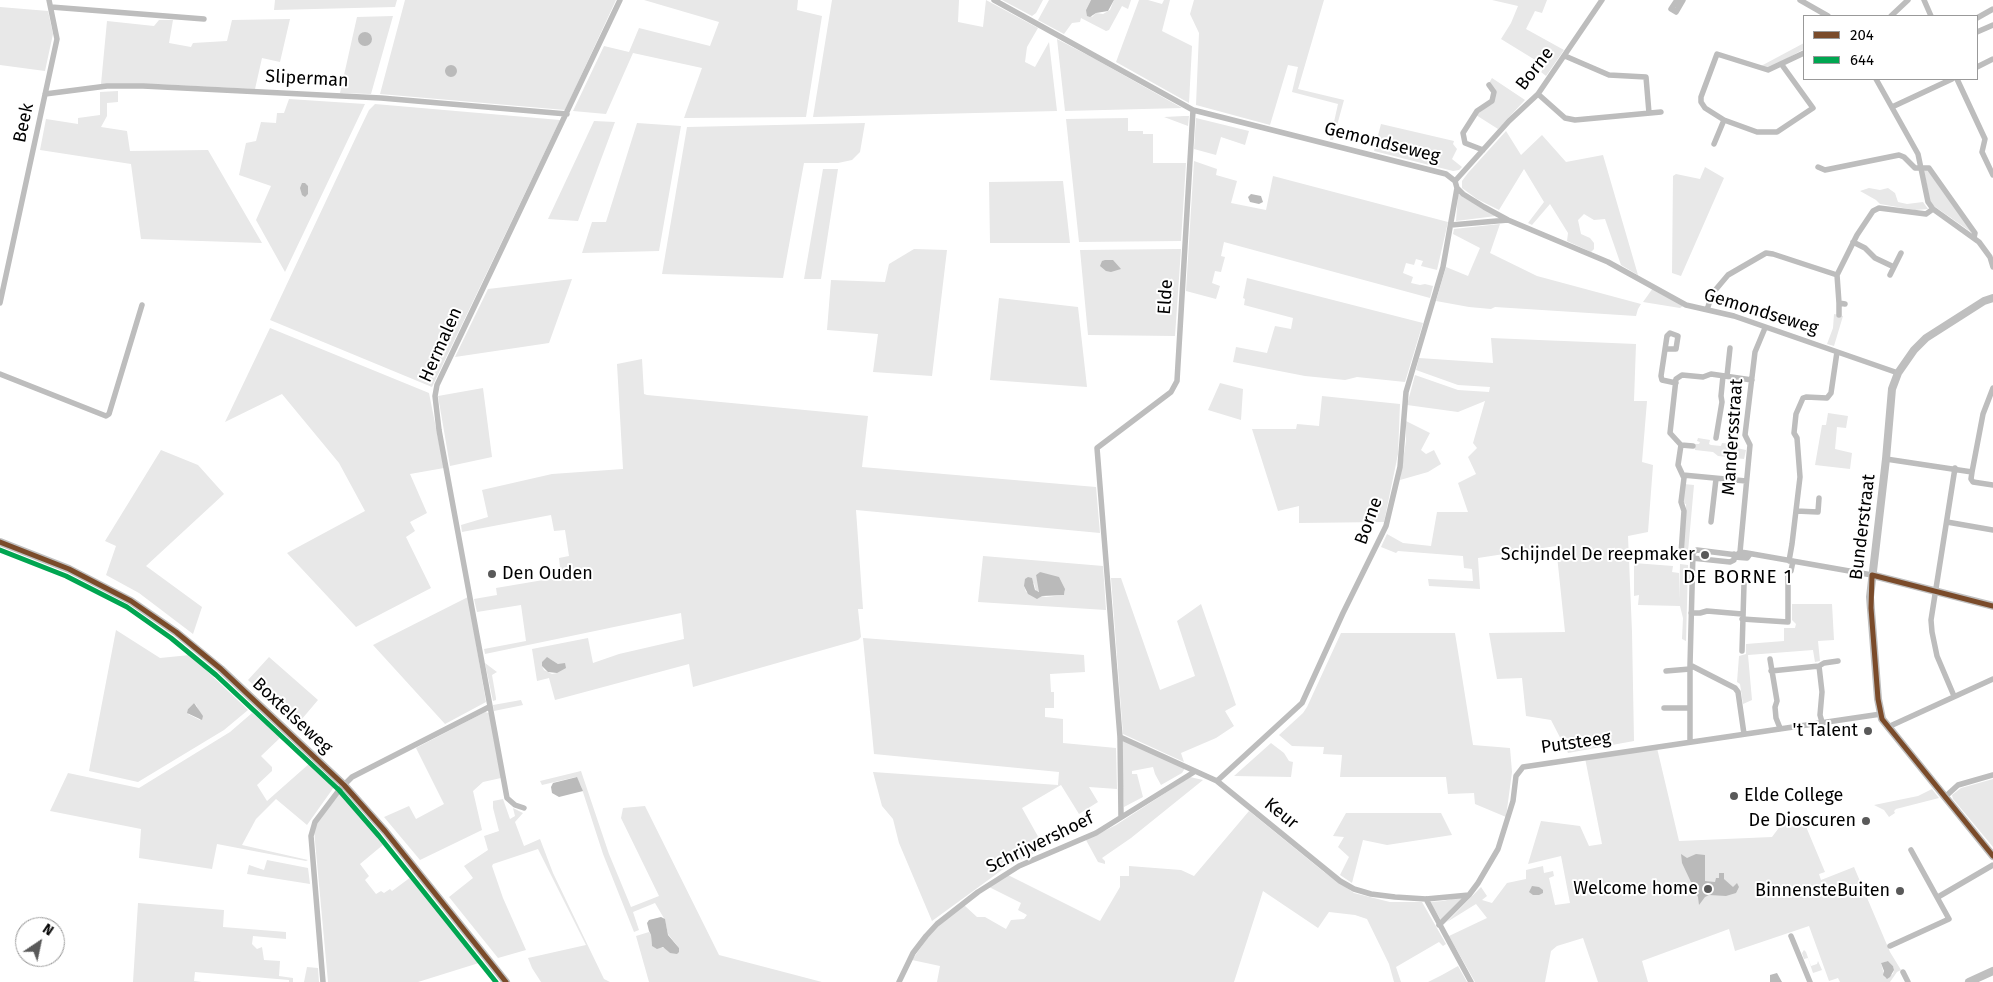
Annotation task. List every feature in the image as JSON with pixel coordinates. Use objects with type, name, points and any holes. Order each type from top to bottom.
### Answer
[{"type":"street","name":"Hermalen","points":[[524,808],[515,806],[507,798],[439,430],[435,396],[437,385],[620,0]]},
{"type":"street","name":"Gemondseweg","points":[[994,0],[1193,110],[1442,173],[1455,181],[1457,188],[1468,197],[1508,220],[1608,262],[1686,305],[1734,316],[1898,373]]},
{"type":"street","name":"Borne","points":[[1455,181],[1509,121],[1538,94],[1602,0]]},
{"type":"street","points":[[1677,0],[1671,9],[1676,12],[1683,0]]},
{"type":"street","points":[[1800,0],[1826,15]]},
{"type":"street","points":[[1892,15],[1908,0]]},
{"type":"street","points":[[1924,0],[1931,15]]},
{"type":"street","name":"Beek","points":[[0,303],[57,39],[50,3],[204,19]]},
{"type":"street","points":[[1978,17],[1993,9]]},
{"type":"street","points":[[1978,32],[1993,25]]},
{"type":"street","points":[[1782,65],[1813,108],[1776,132],[1757,132],[1724,120],[1706,108],[1701,102],[1701,96],[1717,54],[1762,70],[1768,70],[1803,54]]},
{"type":"street","points":[[1565,56],[1609,75],[1646,77],[1649,113]]},
{"type":"street","points":[[1978,67],[1993,60]]},
{"type":"street","points":[[1877,80],[1915,147],[1926,196],[1933,209],[1974,238],[1984,248],[1993,266]]},
{"type":"street","points":[[1892,107],[1950,80]]},
{"type":"street","points":[[1957,80],[1984,139],[1982,152],[1993,175]]},
{"type":"street","name":"Borne","points":[[1484,150],[1465,143],[1463,133],[1477,111],[1492,101],[1494,92],[1489,85]]},
{"type":"street","name":"Sliperman","points":[[45,94],[108,86],[143,86],[376,98],[567,114]]},
{"type":"street","points":[[1538,94],[1565,118],[1575,120],[1661,112]]},
{"type":"street","name":"Elde","points":[[1120,737],[1097,448],[1171,392],[1177,381],[1193,110]]},
{"type":"street","points":[[1714,144],[1724,120]]},
{"type":"street","points":[[1818,167],[1825,170],[1899,155],[1904,157],[1915,168],[1927,167],[1975,233],[1974,238]]},
{"type":"street","name":"Borne","points":[[1217,781],[1302,703],[1343,613],[1386,526],[1400,467],[1406,392],[1443,267],[1457,188]]},
{"type":"street","points":[[1839,315],[1842,303],[1837,275],[1853,242],[1876,209],[1924,214],[1929,213],[1933,209]]},
{"type":"street","points":[[1451,225],[1508,220]]},
{"type":"street","points":[[1853,242],[1865,248],[1875,258],[1894,267]]},
{"type":"street","points":[[1890,275],[1901,252]]},
{"type":"street","points":[[1707,310],[1712,294],[1728,275],[1766,253],[1837,275]]},
{"type":"street","name":"Bunderstraat","points":[[1993,298],[1984,301],[1926,338],[1914,350],[1898,373],[1892,389],[1886,460],[1870,597],[1880,714],[1888,727],[1940,788],[1993,856]]},
{"type":"street","points":[[0,374],[106,416],[109,414],[142,305]]},
{"type":"street","name":"Mandersstraat","points":[[1736,554],[1750,445],[1745,435],[1752,380],[1757,345],[1766,328]]},
{"type":"street","points":[[1716,438],[1730,348]]},
{"type":"street","points":[[1665,349],[1662,380],[1676,383]]},
{"type":"street","points":[[1690,613],[1707,611],[1788,622],[1788,573],[1791,571],[1800,464],[1797,452],[1797,438],[1794,433],[1796,414],[1803,398],[1827,398],[1831,393],[1837,352]]},
{"type":"street","points":[[1693,446],[1681,445],[1670,433],[1678,377],[1682,375],[1703,377],[1711,374],[1752,380]]},
{"type":"street","points":[[1993,388],[1983,414],[1971,479],[1974,482],[1993,485]]},
{"type":"street","points":[[1681,445],[1678,465],[1684,478],[1681,502],[1684,511],[1681,554],[1730,562],[1733,562],[1736,554],[1750,554],[1872,575],[1993,606]]},
{"type":"street","points":[[1886,460],[1955,468],[1972,472]]},
{"type":"street","points":[[1954,696],[1941,668],[1934,644],[1931,620],[1955,468]]},
{"type":"street","points":[[1682,475],[1746,481]]},
{"type":"street","points":[[1711,522],[1716,479]]},
{"type":"street","points":[[1796,511],[1818,512],[1819,498]]},
{"type":"street","points":[[1947,522],[1993,530]]},
{"type":"street","name":"Boxtelseweg","points":[[0,542],[69,569],[131,602],[157,618],[222,669],[344,785],[385,831],[506,982]]},
{"type":"street","points":[[1690,741],[1692,557]]},
{"type":"street","points":[[1742,651],[1744,584]]},
{"type":"street","points":[[1770,659],[1777,702],[1775,707],[1776,718],[1780,728]]},
{"type":"street","points":[[1771,672],[1819,666],[1824,663],[1838,661]]},
{"type":"street","points":[[1819,666],[1822,692],[1820,715],[1822,722]]},
{"type":"street","points":[[1666,671],[1690,667],[1735,688],[1738,692],[1744,734]]},
{"type":"street","points":[[1888,727],[1993,679]]},
{"type":"street","points":[[323,982],[310,836],[315,822],[352,777],[489,707]]},
{"type":"street","points":[[1664,708],[1690,708]]},
{"type":"street","name":"Putsteeg","points":[[1439,925],[1469,895],[1498,848],[1513,801],[1516,776],[1522,767],[1880,714]]},
{"type":"street","points":[[1120,737],[1121,817]]},
{"type":"street","name":"Keur","points":[[1120,737],[1217,781],[1340,882],[1354,889],[1371,894],[1426,899],[1469,895]]},
{"type":"street","name":"Schrijvershoef","points":[[899,982],[913,953],[926,936],[952,910],[1019,866],[1096,833],[1194,772]]},
{"type":"street","points":[[1946,796],[1958,785],[1993,774]]},
{"type":"street","points":[[1890,946],[1949,919],[1911,850]]},
{"type":"street","points":[[1938,896],[1993,865]]},
{"type":"street","points":[[1426,899],[1471,982]]},
{"type":"street","points":[[1791,936],[1810,982]]},
{"type":"street","points":[[1970,981],[1993,971]]},
{"type":"street","points":[[1904,972],[1908,982]]},
{"type":"shaded area","points":[[275,0],[397,0],[395,7],[274,10]]},
{"type":"shaded area","points":[[405,0],[616,0],[565,110],[380,94]]},
{"type":"shaded area","points":[[644,0],[798,0],[797,10],[822,16],[806,117],[684,118],[702,68],[633,53],[606,114],[573,111],[604,46],[629,52],[639,28],[710,46],[719,22]]},
{"type":"shaded area","points":[[832,0],[959,0],[958,22],[983,27],[986,0],[1038,28],[1027,47],[1025,62],[1035,67],[1049,42],[1057,111],[813,117]]},
{"type":"shaded area","points":[[1002,0],[1043,0],[1036,13],[1032,16]]},
{"type":"shaded area","points":[[1049,0],[1091,0],[1086,10],[1092,17],[1096,13],[1103,14],[1110,10],[1114,0],[1131,0],[1128,9],[1122,6],[1109,30],[1106,31],[1081,18],[1080,22],[1072,23],[1064,34],[1038,20]]},
{"type":"shaded area","points":[[1091,0],[1114,0],[1108,11],[1096,13],[1090,17],[1087,16],[1086,10]]},
{"type":"shaded area","points":[[1139,0],[1148,0],[1162,4],[1164,0],[1170,0],[1162,31],[1192,46],[1189,103],[1116,62]]},
{"type":"shaded area","points":[[1194,0],[1324,0],[1298,89],[1344,100],[1333,140],[1330,140],[1338,104],[1292,92],[1298,67],[1288,65],[1270,125],[1196,105],[1199,33],[1190,14]]},
{"type":"shaded area","points":[[1492,0],[1547,0],[1542,13],[1535,11],[1526,29],[1564,50],[1546,76],[1541,72],[1545,66],[1501,39],[1511,23],[1518,6]]},
{"type":"shaded area","points":[[0,7],[48,11],[53,34],[45,71],[0,65]]},
{"type":"shaded area","points":[[393,16],[371,94],[340,93],[357,17]]},
{"type":"shaded area","points":[[290,19],[280,62],[262,58],[255,89],[156,84],[101,84],[107,21],[154,26],[159,20],[173,20],[169,43],[191,47],[193,43],[227,41],[232,20]]},
{"type":"shaded area","points":[[365,32],[370,34],[372,39],[370,44],[365,46],[360,44],[358,39],[360,34]]},
{"type":"shaded area","points":[[1057,39],[1095,59],[1182,108],[1065,111]]},
{"type":"shaded area","points":[[1803,44],[1803,50],[1770,68],[1761,66]]},
{"type":"shaded area","points":[[449,65],[453,65],[457,71],[453,77],[449,77],[445,73],[445,69]]},
{"type":"shaded area","points":[[1492,78],[1525,100],[1498,129],[1476,115],[1494,102],[1489,83]]},
{"type":"shaded area","points":[[118,91],[118,102],[107,103],[107,116],[101,127],[127,131],[130,151],[208,150],[262,243],[141,239],[131,164],[40,150],[46,119],[78,124],[78,118],[100,115],[100,92]]},
{"type":"shaded area","points":[[289,99],[365,104],[285,272],[256,220],[271,186],[239,175],[246,143],[256,141],[261,122],[276,123],[277,113],[284,113]]},
{"type":"shaded area","points":[[375,104],[560,120],[432,387],[270,320],[369,110]]},
{"type":"shaded area","points":[[1184,116],[1189,116],[1188,126],[1164,117]]},
{"type":"shaded area","points":[[1128,118],[1128,131],[1143,131],[1143,134],[1153,134],[1153,163],[1186,163],[1181,241],[1079,242],[1066,119]]},
{"type":"shaded area","points":[[1196,118],[1249,131],[1245,145],[1221,137],[1216,155],[1194,149]]},
{"type":"shaded area","points":[[594,121],[615,122],[578,221],[548,219]]},
{"type":"shaded area","points":[[637,123],[681,126],[659,251],[582,253],[592,222],[606,222]]},
{"type":"shaded area","points":[[865,123],[860,152],[852,160],[838,163],[804,163],[783,278],[662,274],[687,127]]},
{"type":"shaded area","points":[[1381,124],[1454,141],[1453,144],[1457,149],[1452,159],[1462,167],[1459,170],[1453,171],[1374,151]]},
{"type":"shaded area","points":[[1506,131],[1521,155],[1542,135],[1566,162],[1603,155],[1638,275],[1621,265],[1605,219],[1594,220],[1584,214],[1578,220],[1581,234],[1590,238],[1594,243],[1594,249],[1591,252],[1567,241],[1568,233],[1550,204],[1532,225],[1528,223],[1544,202],[1524,169],[1499,210],[1477,199],[1462,188],[1462,181],[1468,173]]},
{"type":"shaded area","points":[[1194,161],[1217,169],[1216,175],[1237,181],[1231,203],[1266,210],[1273,176],[1448,222],[1437,270],[1421,266],[1423,261],[1416,259],[1414,265],[1406,263],[1403,273],[1413,277],[1411,283],[1433,286],[1430,298],[1224,242],[1221,256],[1225,257],[1221,272],[1215,271],[1212,283],[1220,286],[1216,299],[1186,291]]},
{"type":"shaded area","points":[[1705,167],[1724,178],[1681,276],[1672,273],[1673,176],[1676,174],[1700,179]]},
{"type":"shaded area","points":[[823,169],[838,169],[821,279],[804,279]]},
{"type":"shaded area","points":[[1927,169],[1971,232],[1934,206],[1930,201],[1924,171]]},
{"type":"shaded area","points":[[1063,181],[1070,243],[990,243],[989,182]]},
{"type":"shaded area","points":[[302,183],[308,186],[308,194],[305,197],[302,195],[300,188]]},
{"type":"shaded area","points":[[1869,188],[1880,190],[1888,188],[1895,193],[1898,202],[1907,204],[1923,202],[1928,209],[1915,210],[1880,204],[1860,191]]},
{"type":"shaded area","points":[[1251,194],[1261,196],[1263,202],[1259,204],[1250,202],[1248,197]]},
{"type":"shaded area","points":[[1458,194],[1480,207],[1496,216],[1456,221]]},
{"type":"shaded area","points":[[1500,224],[1490,253],[1537,276],[1641,304],[1636,316],[1495,307],[1491,309],[1436,301],[1446,267],[1468,276],[1480,248],[1453,234],[1454,229]]},
{"type":"shaded area","points":[[914,249],[947,250],[932,376],[873,372],[878,334],[827,330],[831,280],[885,282],[889,264]]},
{"type":"shaded area","points":[[1181,249],[1175,336],[1088,335],[1080,250]]},
{"type":"shaded area","points":[[1113,260],[1121,269],[1111,272],[1106,271],[1100,266],[1102,261]]},
{"type":"shaded area","points":[[1247,278],[1423,323],[1405,382],[1357,377],[1345,380],[1305,376],[1233,362],[1236,347],[1267,353],[1275,326],[1291,329],[1293,318],[1244,305],[1245,299],[1243,298]]},
{"type":"shaded area","points":[[572,279],[549,343],[455,357],[488,289]]},
{"type":"shaded area","points":[[1653,288],[1683,306],[1680,308],[1643,302]]},
{"type":"shaded area","points":[[999,298],[1078,307],[1087,387],[990,380]]},
{"type":"shaded area","points":[[1834,314],[1843,316],[1834,346],[1827,344],[1833,328]]},
{"type":"shaded area","points":[[270,328],[429,393],[444,468],[410,474],[427,513],[410,522],[415,531],[406,537],[431,588],[356,627],[287,553],[365,511],[339,463],[282,394],[225,422]]},
{"type":"shaded area","points":[[1491,338],[1636,344],[1634,401],[1647,401],[1642,462],[1653,465],[1648,532],[1628,536],[1634,741],[1568,753],[1551,720],[1526,716],[1522,678],[1497,679],[1489,633],[1565,632],[1556,546],[1478,558],[1480,589],[1429,586],[1428,579],[1473,581],[1472,569],[1464,568],[1463,556],[1398,551],[1396,553],[1381,547],[1387,534],[1403,543],[1431,546],[1437,512],[1468,512],[1458,483],[1476,474],[1468,457],[1477,448],[1473,443],[1485,401],[1458,412],[1407,405],[1415,375],[1458,390],[1489,392],[1490,387],[1458,385],[1416,370],[1419,358],[1493,363]]},
{"type":"shaded area","points":[[642,359],[644,394],[647,395],[868,416],[862,467],[1096,487],[1100,533],[856,510],[863,609],[858,609],[861,637],[858,640],[693,687],[689,664],[555,700],[549,678],[537,681],[532,649],[588,638],[593,663],[619,654],[684,639],[681,613],[485,654],[484,649],[526,641],[521,605],[477,612],[474,599],[497,595],[496,588],[561,577],[559,558],[569,556],[565,530],[554,531],[551,515],[462,532],[461,525],[488,517],[482,490],[552,474],[623,469],[617,364]],"holes":[[[550,659],[558,664],[557,673],[552,674],[544,670],[542,666]]]},
{"type":"shaded area","points":[[1220,383],[1243,389],[1241,420],[1208,410]]},
{"type":"shaded area","points":[[483,388],[492,457],[450,466],[438,396]]},
{"type":"shaded area","points":[[1322,396],[1400,404],[1398,454],[1384,522],[1299,523],[1299,506],[1278,511],[1252,429],[1296,429],[1297,424],[1319,426]]},
{"type":"shaded area","points":[[1828,413],[1848,416],[1846,428],[1837,427],[1835,449],[1852,453],[1850,469],[1815,465],[1822,425],[1826,425]]},
{"type":"shaded area","points":[[1406,421],[1430,433],[1421,450],[1426,454],[1434,450],[1441,464],[1428,472],[1400,480],[1406,441]]},
{"type":"shaded area","points":[[1698,438],[1710,440],[1709,444],[1711,445],[1732,444],[1732,447],[1746,450],[1744,459],[1718,456],[1713,452],[1695,450],[1695,444],[1700,442],[1697,441]]},
{"type":"shaded area","points":[[161,450],[198,465],[224,494],[146,566],[202,607],[193,634],[139,593],[106,575],[116,546],[105,541]]},
{"type":"shaded area","points":[[1684,484],[1694,485],[1688,552],[1683,552],[1686,504],[1683,503]]},
{"type":"shaded area","points":[[983,556],[1103,566],[1106,610],[978,602]],"holes":[[[1040,572],[1065,591],[1064,595],[1046,597],[1026,592],[1024,586],[1034,583],[1036,592],[1040,591],[1036,575]]]},
{"type":"shaded area","points":[[1634,563],[1673,566],[1672,572],[1679,573],[1679,600],[1680,564],[1688,565],[1686,641],[1682,639],[1683,618],[1680,606],[1638,605],[1639,595],[1634,596]]},
{"type":"shaded area","points":[[1040,572],[1059,577],[1065,589],[1064,595],[1042,596],[1037,599],[1028,594],[1024,586],[1025,579],[1028,577],[1032,578],[1035,590],[1039,592],[1036,575]]},
{"type":"shaded area","points":[[1111,578],[1121,578],[1160,690],[1195,676],[1177,621],[1201,604],[1236,705],[1225,711],[1234,726],[1216,738],[1181,753],[1184,762],[1123,734]]},
{"type":"shaded area","points":[[468,597],[486,702],[445,724],[373,645]]},
{"type":"shaded area","points":[[1792,604],[1832,604],[1834,640],[1818,641],[1820,661],[1815,662],[1813,650],[1748,655],[1752,700],[1743,704],[1740,684],[1737,682],[1739,656],[1746,654],[1746,644],[1784,641],[1784,628],[1795,628],[1796,624],[1792,620]]},
{"type":"shaded area","points":[[116,630],[160,658],[190,655],[248,710],[224,730],[138,782],[89,771]],"holes":[[[194,703],[197,706],[200,720],[188,714],[188,709]]]},
{"type":"shaded area","points":[[1341,633],[1455,633],[1473,745],[1510,748],[1512,772],[1506,817],[1475,804],[1474,793],[1448,794],[1446,777],[1340,777],[1342,755],[1323,754],[1324,747],[1292,746],[1279,735],[1307,707]]},
{"type":"shaded area","points":[[863,638],[1084,655],[1085,672],[1050,674],[1051,692],[1054,692],[1054,708],[1045,708],[1045,717],[1063,719],[1063,743],[1116,748],[1117,789],[1089,787],[1098,802],[1079,814],[1061,785],[1022,808],[1043,849],[1006,867],[932,921],[899,843],[893,819],[882,806],[873,772],[1058,785],[1059,772],[874,754]]},
{"type":"shaded area","points":[[269,657],[318,700],[296,726],[248,680]]},
{"type":"shaded area","points":[[547,657],[558,664],[565,663],[566,668],[557,673],[548,672],[542,666],[542,662]]},
{"type":"shaded area","points":[[485,663],[497,672],[492,675],[496,698],[493,701]]},
{"type":"shaded area","points":[[521,700],[523,705],[494,711],[493,705]]},
{"type":"shaded area","points":[[194,703],[203,716],[202,720],[187,713]]},
{"type":"shaded area","points":[[485,712],[489,713],[501,778],[483,782],[473,791],[482,830],[420,860],[384,817],[409,806],[416,819],[444,804],[416,748]]},
{"type":"shaded area","points":[[252,713],[281,737],[261,756],[272,767],[272,771],[257,785],[267,801],[310,763],[334,787],[307,825],[276,799],[256,819],[242,845],[308,860],[306,861],[217,844],[212,869],[139,858],[141,829],[50,811],[68,773],[139,788],[230,732]]},
{"type":"shaded area","points":[[1123,741],[1185,768],[1182,773],[1161,785],[1153,767],[1132,771],[1132,774],[1137,774],[1143,797],[1124,807],[1121,744]]},
{"type":"shaded area","points":[[1271,743],[1284,753],[1289,761],[1293,762],[1291,777],[1234,776]]},
{"type":"shaded area","points":[[1657,748],[1679,841],[1772,837],[1784,821],[1802,817],[1825,872],[1819,874],[1821,880],[1854,867],[1890,952],[1901,970],[1897,972],[1890,982],[1840,982],[1838,978],[1829,981],[1809,926],[1735,951],[1729,929],[1642,961],[1648,982],[1598,982],[1583,938],[1557,946],[1551,951],[1545,982],[1475,982],[1449,936],[1487,918],[1476,904],[1447,922],[1481,887],[1487,896],[1482,900],[1492,903],[1507,883],[1526,879],[1526,870],[1543,866],[1544,873],[1553,871],[1554,876],[1549,878],[1555,905],[1570,903],[1561,856],[1528,864],[1541,821],[1580,826],[1589,846],[1602,844],[1585,758]],"holes":[[[1888,961],[1893,966],[1893,974],[1885,978],[1881,963]]]},
{"type":"shaded area","points":[[581,771],[609,854],[631,907],[659,896],[621,818],[623,808],[645,806],[719,955],[822,982],[649,982],[636,936],[649,932],[652,946],[665,948],[670,953],[679,948],[668,934],[665,920],[655,903],[633,912],[639,930],[634,932],[603,854],[581,786],[576,777],[542,785],[540,781]]},
{"type":"shaded area","points":[[577,777],[583,791],[559,797],[552,793],[551,787],[553,783]]},
{"type":"shaded area","points":[[1190,777],[1203,780],[1131,838],[1102,858],[1105,864],[1098,862],[1086,840],[1116,825]]},
{"type":"shaded area","points":[[1993,779],[1993,847],[1953,799],[1952,795],[1961,788]]},
{"type":"shaded area","points":[[1932,789],[1939,798],[1896,809],[1895,813],[1889,817],[1884,810],[1874,805],[1918,796]]},
{"type":"shaded area","points":[[340,794],[384,844],[360,864],[369,876],[365,880],[376,894],[381,891],[384,893],[390,889],[392,891],[411,877],[482,962],[418,982],[328,982],[314,826]]},
{"type":"shaded area","points":[[503,799],[510,819],[515,816],[513,808],[523,813],[515,822],[524,846],[540,839],[553,873],[604,979],[610,982],[541,982],[532,968],[528,958],[586,945],[538,849],[493,864],[492,866],[503,898],[526,950],[498,958],[449,897],[473,878],[464,866],[488,850],[484,836],[499,831],[493,801]]},
{"type":"shaded area","points":[[1249,811],[1324,872],[1354,893],[1390,902],[1422,902],[1446,944],[1443,946],[1439,942],[1396,967],[1401,982],[1394,982],[1389,964],[1367,919],[1355,915],[1329,912],[1318,928],[1263,891],[1234,982],[937,982],[940,966],[912,960],[931,933],[964,905],[977,917],[985,917],[1006,929],[1011,920],[1024,919],[1027,915],[1018,910],[1021,903],[989,887],[1006,874],[1100,921],[1120,887],[1120,876],[1129,876],[1129,866],[1181,870],[1194,876]]},
{"type":"shaded area","points":[[1346,813],[1441,813],[1452,835],[1387,845],[1363,840],[1352,883],[1340,875],[1349,857],[1338,847],[1344,837],[1333,836]]},
{"type":"shaded area","points":[[1681,854],[1687,858],[1696,854],[1705,855],[1705,881],[1715,882],[1716,878],[1719,878],[1719,873],[1724,873],[1724,879],[1733,887],[1737,883],[1739,887],[1736,893],[1726,896],[1709,895],[1699,905],[1698,897],[1682,863]]},
{"type":"shaded area","points":[[267,860],[308,868],[310,884],[247,874],[249,865],[264,870]]},
{"type":"shaded area","points":[[1532,886],[1539,887],[1543,890],[1543,893],[1533,895],[1529,892]]},
{"type":"shaded area","points":[[1465,896],[1441,920],[1430,902],[1443,901]]},
{"type":"shaded area","points":[[138,903],[224,910],[223,927],[286,932],[286,939],[253,936],[252,944],[257,949],[262,947],[264,960],[280,961],[279,976],[293,978],[293,982],[289,982],[289,980],[195,972],[194,981],[202,982],[133,982]]},
{"type":"shaded area","points":[[661,917],[665,919],[668,935],[679,948],[677,954],[670,953],[663,947],[657,949],[652,946],[647,923],[649,920]]},
{"type":"shaded area","points":[[1804,950],[1806,952],[1811,966],[1817,964],[1818,961],[1822,970],[1813,973],[1808,958],[1804,959],[1802,953]]},
{"type":"shaded area","points":[[1888,961],[1894,970],[1887,979],[1883,975],[1884,971],[1881,963]]},
{"type":"shaded area","points":[[1458,966],[1467,982],[1428,982],[1442,975]]},
{"type":"shaded area","points":[[307,967],[318,968],[319,982],[304,982]]},
{"type":"shaded area","points":[[1777,973],[1782,982],[1770,982],[1770,975]]},
{"type":"transit line","name":"204","points":[[0,542],[69,569],[131,601],[176,632],[221,669],[344,785],[385,831],[506,982]]},
{"type":"transit line","name":"644","points":[[0,550],[66,576],[127,607],[171,638],[216,675],[339,790],[379,836],[496,982]]},
{"type":"transit line","name":"204","points":[[1993,606],[1872,575],[1871,608],[1878,699],[1882,719],[1993,856]]},
{"type":"place","name":"Schijndel De reepmaker","points":[[1705,555]]},
{"type":"place","name":"Den Ouden","points":[[492,574]]},
{"type":"place","name":"'t Talent","points":[[1868,731]]},
{"type":"place","name":"Elde College","points":[[1734,796]]},
{"type":"place","name":"De Dioscuren","points":[[1866,821]]},
{"type":"place","name":"Welcome home","points":[[1708,889]]},
{"type":"place","name":"BinnensteBuiten","points":[[1900,891]]},
{"type":"district","name":"DE BORNE 1","points":[[1738,578]]}]
